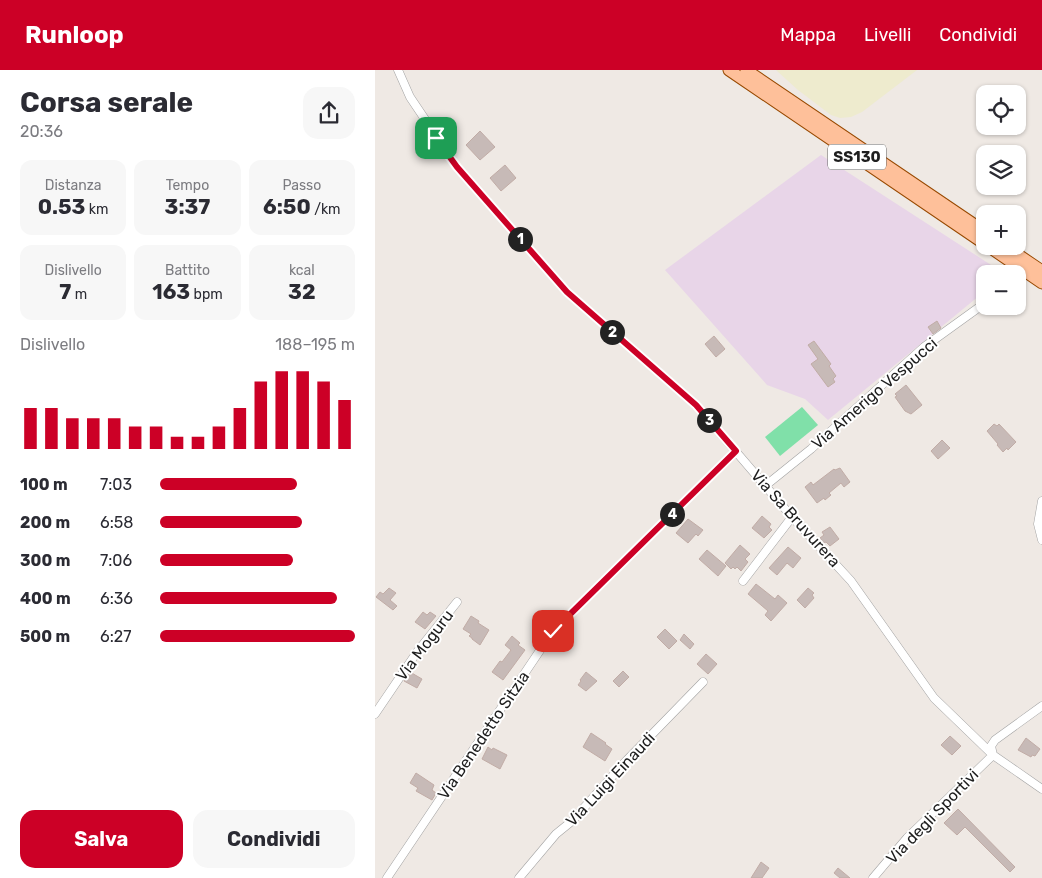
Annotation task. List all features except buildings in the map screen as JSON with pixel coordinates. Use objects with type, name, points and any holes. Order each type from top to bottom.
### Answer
[{"type":"main road","name":"SS130","points":[[729,70],[976,238]]},
{"type":"main road","name":"SS130","points":[[746,70],[976,226]]},
{"type":"main road","name":"SS130","points":[[998,255],[1009,265]]},
{"type":"main road","points":[[1018,255],[1042,271]]},
{"type":"main road","name":"SS130","points":[[1026,277],[1042,283]]},
{"type":"street","name":"Via Sa Bruvurera","points":[[399,70],[410,97],[457,167],[567,292],[696,405],[792,517],[851,581],[934,698],[993,755],[1042,788]]},
{"type":"street","name":"Via Amerigo Vespucci","points":[[765,486],[811,450],[924,347],[976,309]]},
{"type":"street","name":"Via Benedetto Sitzia","points":[[387,878],[553,631],[736,451]]},
{"type":"street","points":[[1042,501],[1038,524],[1042,540]]},
{"type":"street","points":[[743,581],[792,517]]},
{"type":"street","name":"Via Moguru","points":[[375,714],[417,652],[457,602]]},
{"type":"street","name":"Via Luigi Einaudi","points":[[519,878],[556,834],[572,821],[626,760],[703,682]]},
{"type":"street","points":[[993,755],[991,746],[995,740],[1042,706]]},
{"type":"street","name":"Via degli Sportivi","points":[[873,878],[907,838],[993,755]]},
{"type":"shaded area","points":[[776,70],[917,70],[862,112],[851,117],[840,118],[831,115],[798,90]]},
{"type":"shaded area","points":[[821,155],[991,265],[976,265],[976,298],[828,420],[805,399],[767,385],[665,270]]},
{"type":"green space","points":[[802,407],[818,425],[780,456],[765,437]]},
{"type":"route","points":[[436,138],[457,167],[567,292],[696,405],[736,451],[553,631]]}]
